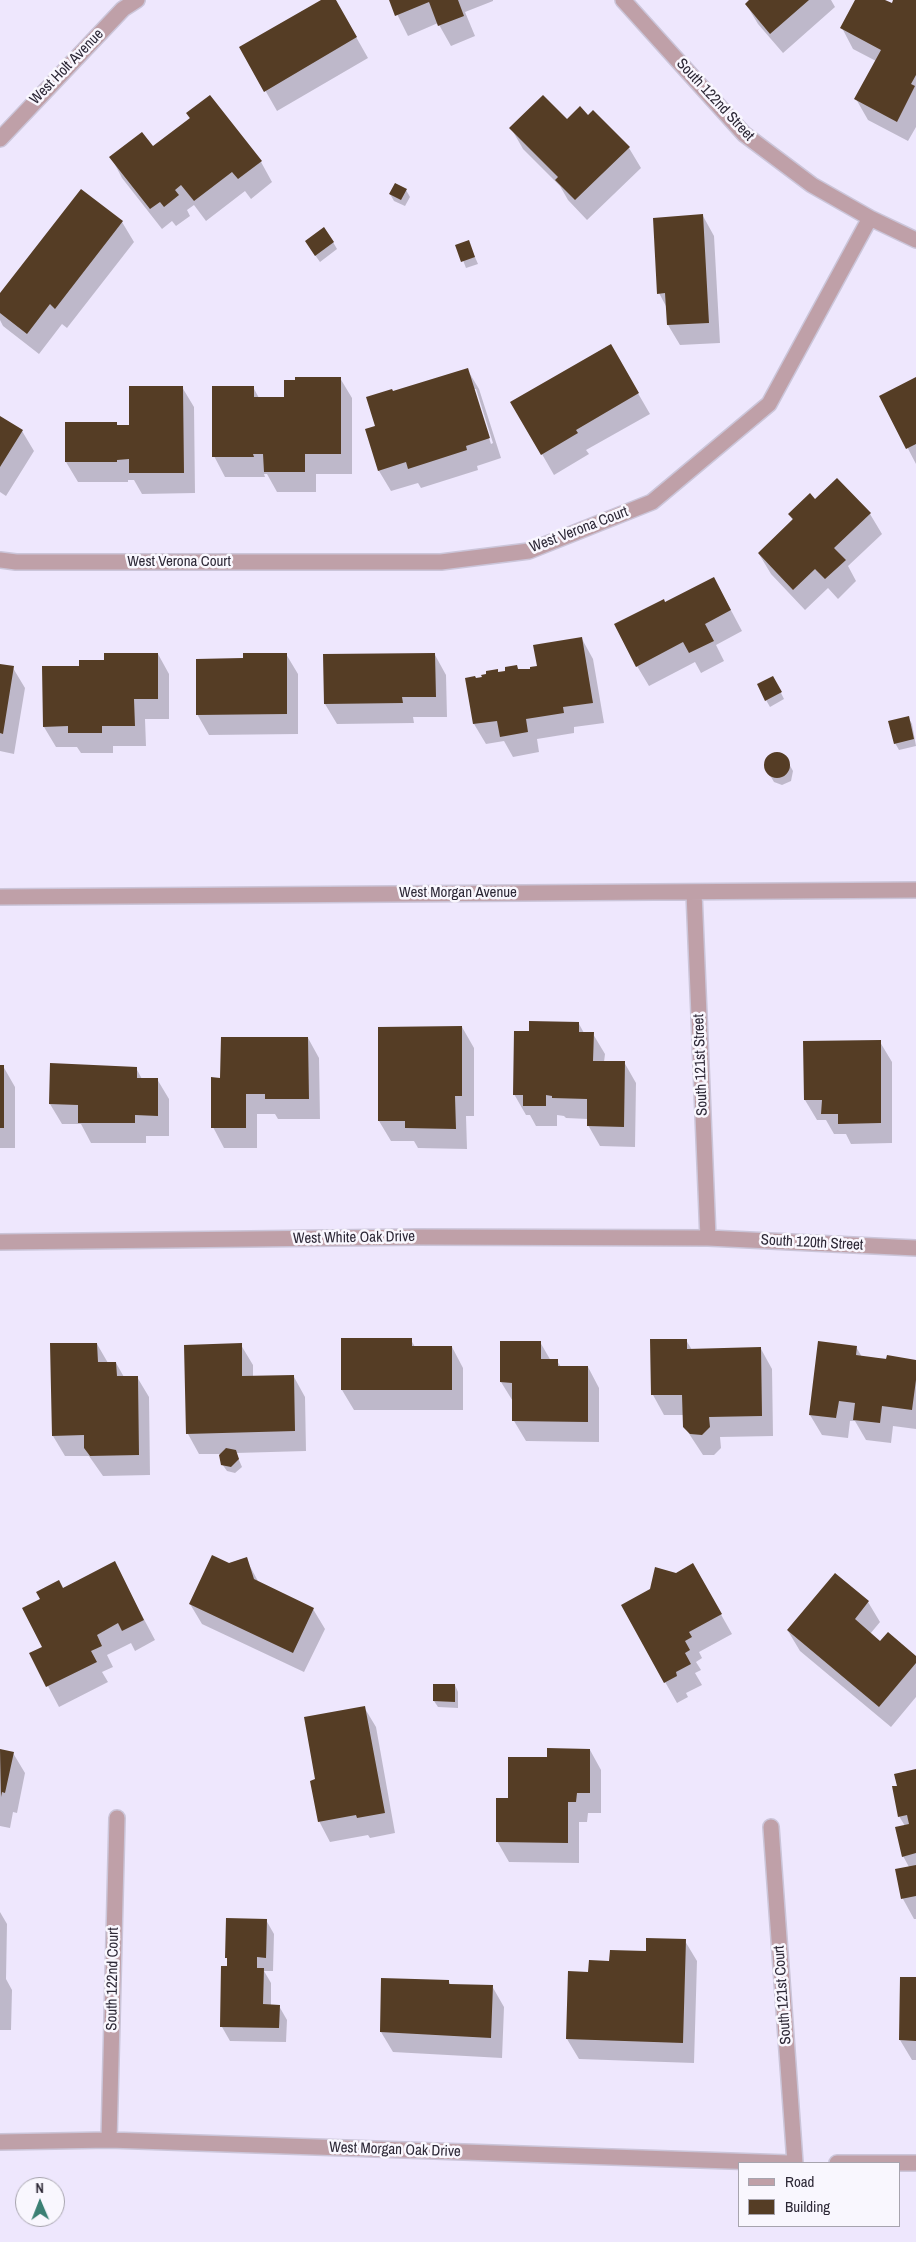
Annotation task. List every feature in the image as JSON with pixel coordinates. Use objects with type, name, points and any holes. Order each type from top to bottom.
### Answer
[{"type":"street","name":"West Holt Avenue","points":[[0,139],[123,9],[137,0]]},
{"type":"street","name":"South 122nd Street","points":[[623,0],[744,134],[812,185],[870,218]]},
{"type":"street","points":[[870,218],[916,240]]},
{"type":"street","name":"West Verona Court","points":[[0,560],[16,562],[441,562],[529,551],[652,502],[769,404],[870,218]]},
{"type":"street","name":"West Morgan Avenue","points":[[0,897],[916,890]]},
{"type":"street","name":"South 121st Street","points":[[694,892],[708,1238]]},
{"type":"street","name":"West White Oak Drive","points":[[0,1242],[416,1237],[708,1238]]},
{"type":"street","name":"South 120th Street","points":[[708,1238],[916,1248]]},
{"type":"street","name":"South 122nd Court","points":[[109,2140],[117,1818]]},
{"type":"street","name":"South 121st Court","points":[[771,1827],[794,2162]]},
{"type":"street","name":"West Morgan Oak Drive","points":[[0,2142],[109,2140],[759,2162]]},
{"type":"street","points":[[901,2163],[916,2163]]},
{"type":"building","points":[[321,0],[336,0],[357,37],[264,92],[239,47]]},
{"type":"building","points":[[389,0],[458,0],[464,16],[438,26],[429,2],[395,16]]},
{"type":"building","points":[[749,0],[809,0],[770,34],[745,4]]},
{"type":"building","points":[[855,0],[885,0],[892,3],[893,0],[916,0],[916,75],[911,84],[915,86],[897,122],[854,99],[881,50],[840,28]]},
{"type":"building","points":[[210,95],[262,161],[238,179],[232,172],[194,201],[181,185],[175,190],[179,195],[164,207],[160,202],[150,209],[109,157],[142,132],[153,146],[190,118],[186,113]]},
{"type":"building","points":[[543,95],[567,119],[580,106],[588,115],[593,110],[630,147],[575,200],[555,180],[558,177],[509,128]]},
{"type":"building","points":[[395,183],[407,189],[401,200],[389,194]]},
{"type":"building","points":[[81,189],[123,221],[55,309],[50,304],[27,334],[0,313],[0,293]]},
{"type":"building","points":[[703,214],[709,323],[667,325],[665,293],[657,294],[653,218]]},
{"type":"building","points":[[324,227],[334,242],[315,256],[305,241]]},
{"type":"building","points":[[469,240],[475,257],[461,262],[455,245]]},
{"type":"building","points":[[611,344],[639,393],[576,430],[578,433],[541,455],[510,402]]},
{"type":"building","points":[[468,368],[490,438],[466,446],[467,450],[408,469],[406,462],[378,471],[365,429],[375,426],[366,397],[392,389],[393,391]]},
{"type":"building","points":[[295,377],[341,377],[341,454],[305,454],[305,472],[264,472],[263,454],[253,454],[254,457],[212,457],[212,386],[254,386],[254,397],[284,397],[284,380],[295,380]]},
{"type":"building","points":[[916,377],[916,444],[906,449],[879,396]]},
{"type":"building","points":[[129,386],[183,386],[184,473],[129,473],[129,459],[117,460],[117,462],[65,462],[65,422],[117,422],[117,425],[129,425]]},
{"type":"building","points":[[0,416],[23,430],[0,467]]},
{"type":"building","points":[[837,478],[871,513],[834,548],[846,560],[825,579],[815,569],[793,590],[758,553],[793,519],[788,514],[810,493],[815,499]]},
{"type":"building","points":[[714,577],[731,610],[705,624],[714,641],[689,653],[683,642],[636,667],[614,624],[664,599],[665,602]]},
{"type":"building","points":[[582,637],[593,703],[563,707],[564,713],[526,719],[528,732],[500,737],[497,721],[473,724],[465,678],[482,677],[481,675],[486,674],[486,671],[498,669],[498,672],[505,671],[505,667],[517,665],[518,669],[530,669],[530,667],[537,666],[533,645]]},
{"type":"building","points":[[104,653],[158,653],[158,699],[134,699],[135,726],[102,726],[102,733],[68,733],[68,726],[43,727],[42,666],[79,666],[79,660],[104,660]]},
{"type":"building","points":[[243,653],[287,653],[287,714],[196,715],[196,659],[243,658]]},
{"type":"building","points":[[435,653],[436,697],[402,697],[403,703],[324,704],[323,654]]},
{"type":"building","points":[[0,664],[14,666],[3,734],[0,733]]},
{"type":"building","points":[[773,676],[782,692],[765,701],[757,684]]},
{"type":"building","points":[[909,716],[914,739],[894,744],[888,721]]},
{"type":"building","points":[[777,752],[786,756],[790,765],[786,774],[777,778],[768,774],[764,765],[768,756]]},
{"type":"building","points":[[529,1021],[579,1022],[579,1032],[594,1032],[593,1061],[625,1061],[624,1127],[587,1126],[587,1099],[552,1098],[552,1096],[546,1095],[546,1106],[523,1106],[523,1095],[513,1095],[514,1031],[529,1031]]},
{"type":"building","points":[[462,1026],[462,1096],[455,1096],[456,1129],[405,1128],[405,1121],[378,1121],[378,1027]]},
{"type":"building","points":[[221,1037],[308,1037],[309,1099],[265,1099],[265,1094],[246,1094],[246,1128],[211,1128],[211,1077],[220,1078]]},
{"type":"building","points":[[881,1040],[881,1123],[838,1124],[838,1114],[821,1114],[822,1100],[804,1100],[803,1041]]},
{"type":"building","points":[[50,1063],[137,1067],[137,1078],[158,1078],[158,1116],[135,1115],[135,1123],[78,1123],[78,1105],[49,1104]]},
{"type":"building","points":[[0,1065],[4,1065],[4,1128],[0,1128]]},
{"type":"building","points":[[341,1338],[412,1338],[412,1346],[452,1346],[452,1390],[341,1390]]},
{"type":"building","points":[[650,1339],[687,1339],[687,1349],[761,1347],[762,1416],[709,1417],[710,1427],[702,1435],[690,1434],[683,1427],[682,1395],[651,1395]]},
{"type":"building","points":[[500,1341],[541,1341],[541,1359],[558,1359],[558,1366],[588,1366],[588,1422],[512,1421],[512,1383],[500,1382]]},
{"type":"building","points":[[818,1341],[857,1346],[856,1355],[886,1359],[887,1355],[916,1360],[916,1380],[912,1410],[882,1406],[880,1423],[853,1420],[855,1403],[839,1401],[836,1418],[809,1415]]},
{"type":"building","points":[[50,1343],[97,1343],[98,1362],[116,1362],[117,1376],[138,1376],[139,1455],[90,1456],[84,1448],[84,1435],[52,1436]]},
{"type":"building","points":[[242,1343],[242,1376],[294,1375],[295,1431],[186,1434],[184,1345]]},
{"type":"building","points":[[226,1448],[236,1450],[239,1459],[231,1467],[221,1465],[219,1455]]},
{"type":"building","points":[[212,1555],[229,1563],[247,1557],[254,1579],[314,1608],[293,1653],[189,1604]]},
{"type":"building","points":[[115,1561],[144,1620],[122,1631],[118,1623],[97,1635],[102,1646],[91,1651],[97,1662],[46,1687],[29,1653],[42,1647],[22,1608],[40,1599],[36,1592],[59,1580],[63,1588]]},
{"type":"building","points":[[693,1563],[722,1614],[689,1632],[692,1637],[685,1641],[690,1650],[685,1653],[691,1664],[676,1672],[677,1676],[664,1683],[621,1605],[650,1589],[655,1567],[676,1573]]},
{"type":"building","points":[[835,1573],[869,1601],[855,1619],[880,1641],[888,1632],[916,1656],[916,1663],[879,1707],[787,1630]]},
{"type":"building","points":[[433,1684],[455,1684],[455,1702],[433,1701]]},
{"type":"building","points":[[365,1706],[385,1813],[357,1818],[356,1815],[318,1822],[310,1781],[315,1779],[304,1717]]},
{"type":"building","points":[[547,1748],[590,1749],[590,1793],[577,1793],[576,1802],[568,1802],[568,1843],[496,1842],[496,1798],[508,1798],[508,1757],[547,1757]]},
{"type":"building","points":[[0,1749],[14,1752],[5,1793],[2,1792],[1,1797]]},
{"type":"building","points":[[916,1769],[916,1853],[902,1857],[895,1827],[909,1824],[907,1815],[898,1817],[892,1786],[897,1786],[894,1774]]},
{"type":"building","points":[[916,1865],[916,1896],[901,1899],[895,1869]]},
{"type":"building","points":[[226,1918],[267,1919],[266,1958],[257,1957],[257,1968],[264,1968],[263,2004],[280,2005],[279,2028],[220,2027],[221,1966],[227,1966],[227,1958],[225,1958]]},
{"type":"building","points":[[646,1938],[686,1939],[683,2043],[566,2039],[568,1971],[588,1972],[589,1960],[609,1961],[610,1950],[646,1951]]},
{"type":"building","points":[[900,1977],[916,1977],[916,2041],[899,2040]]},
{"type":"building","points":[[381,1978],[449,1980],[449,1984],[493,1985],[491,2038],[380,2032]]}]
